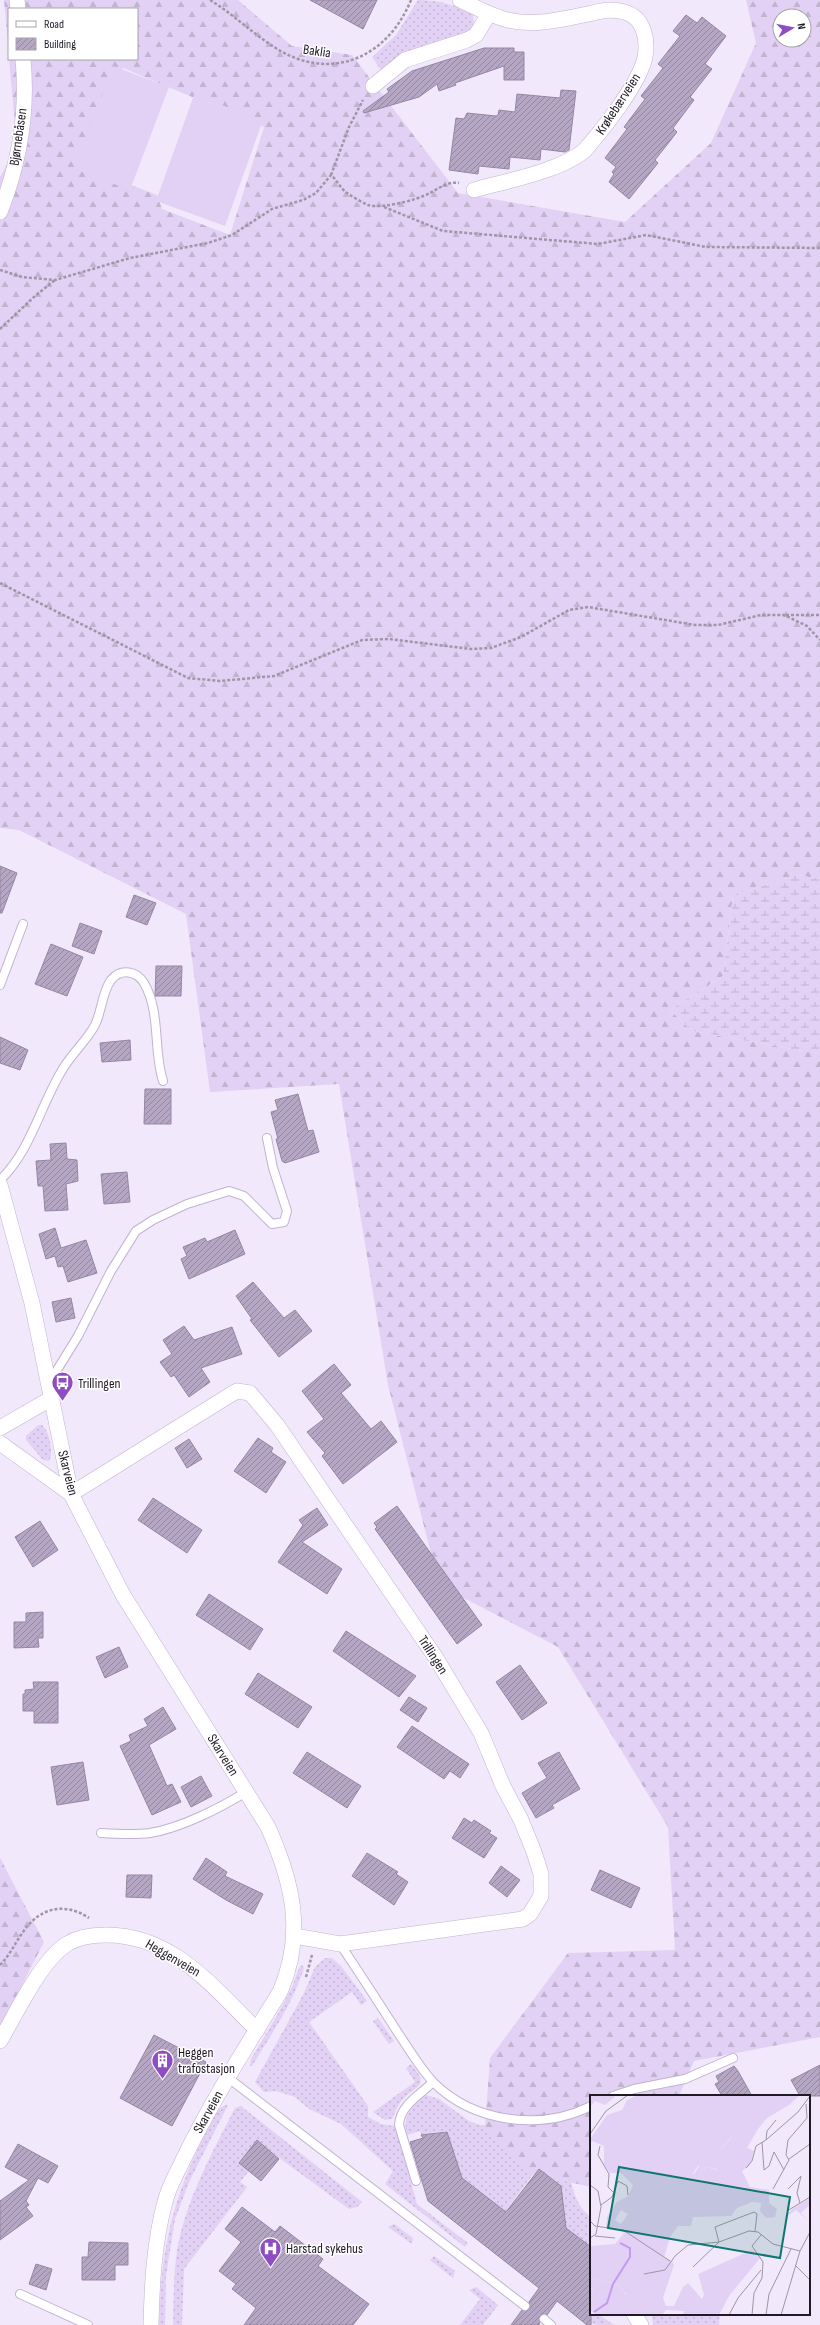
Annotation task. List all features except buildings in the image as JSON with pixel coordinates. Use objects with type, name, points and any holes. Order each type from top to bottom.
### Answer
[{"type":"street","name":"Krøkebærveien","points":[[463,1],[489,14],[509,20],[537,22],[608,10],[628,12],[640,22],[647,49],[638,77],[596,137],[576,158],[474,190]]},
{"type":"street","points":[[373,86],[405,60],[467,40],[476,35],[489,14]]},
{"type":"street","name":"Bjørnebåsen","points":[[0,212],[14,168],[21,137],[24,75],[23,60]]},
{"type":"street","name":"Skarveien","points":[[0,1185],[32,1303],[71,1494],[123,1595],[268,1827],[282,1860],[293,1901],[295,1936],[292,1959],[286,1977],[257,2030],[227,2077],[195,2135],[165,2200],[156,2256],[151,2325]]},
{"type":"street","name":"Trillingen","points":[[71,1494],[230,1394],[237,1391],[250,1393],[277,1425],[436,1658],[487,1746],[534,1852],[541,1885],[541,1896],[537,1905],[530,1914],[523,1919],[340,1944],[295,1936]]},
{"type":"street","points":[[0,1428],[52,1398]]},
{"type":"street","points":[[0,1443],[71,1494]]},
{"type":"street","name":"Heggenveien","points":[[0,2041],[47,1963],[67,1944],[90,1935],[116,1935],[149,1942],[179,1959],[206,1978],[257,2030]]},
{"type":"street","points":[[635,2315],[641,2325]]},
{"type":"lane","points":[[0,985],[23,924]]},
{"type":"lane","points":[[0,1180],[9,1172],[25,1146],[60,1072],[95,1025],[107,988],[118,974],[132,973],[138,976],[150,997],[159,1067],[163,1081]]},
{"type":"lane","points":[[49,1383],[78,1336],[111,1271],[136,1231],[153,1220],[187,1204],[229,1191],[244,1196],[272,1224],[284,1222],[287,1211],[272,1168],[267,1138]]},
{"type":"lane","points":[[101,1833],[132,1834],[163,1830],[219,1807],[246,1792]]},
{"type":"lane","points":[[340,1944],[433,2082],[457,2101],[481,2112],[510,2120],[528,2121],[562,2116],[590,2106]]},
{"type":"lane","points":[[616,2095],[634,2088],[685,2079],[734,2058]]},
{"type":"lane","points":[[227,2077],[525,2306]]},
{"type":"lane","points":[[416,2181],[399,2125],[400,2117],[405,2107],[433,2082]]},
{"type":"lane","points":[[20,2294],[88,2325]]},
{"type":"lane","points":[[544,2319],[551,2325]]},
{"type":"path","name":"Baklia","points":[[210,0],[275,48],[295,58],[315,63],[337,64],[363,56],[380,46],[395,29],[411,0]]},
{"type":"path","points":[[0,270],[22,277],[55,280],[130,258],[208,243],[232,235],[272,209],[303,200],[316,193],[331,175],[349,127],[373,86]]},
{"type":"path","points":[[331,175],[338,181],[345,192],[368,205],[383,206],[426,195],[445,185],[457,182],[474,190]]},
{"type":"path","points":[[383,206],[443,231],[598,244],[646,235],[706,247],[820,248]]},
{"type":"path","points":[[0,329],[35,296],[55,280]]},
{"type":"path","points":[[0,583],[188,678],[220,681],[274,676],[362,640],[389,639],[471,649],[491,648],[521,637],[570,610],[588,607],[695,625],[718,625],[761,615],[820,616]]},
{"type":"path","points":[[784,615],[807,626],[820,640]]},
{"type":"path","points":[[0,1965],[6,1959],[24,1930],[42,1914],[62,1908],[77,1910],[116,1935]]},
{"type":"path","points":[[304,1983],[311,1962],[313,1939]]},
{"type":"green space","points":[[4,0],[238,0],[292,46],[352,55],[458,193],[625,222],[711,143],[756,43],[746,0],[820,0],[820,879],[798,875],[733,895],[723,976],[670,1010],[692,1031],[820,1054],[820,2037],[694,2061],[679,2095],[590,2095],[590,2187],[525,2172],[485,2127],[490,2058],[568,1953],[675,1950],[668,1827],[558,1647],[439,1585],[388,1385],[339,1084],[210,1092],[186,914],[19,830],[0,828],[0,177],[17,147],[9,60],[138,60],[138,8],[8,8],[8,43]],"holes":[[[123,68],[264,127],[230,235],[162,209],[157,195],[81,166]]]},
{"type":"green space","points":[[418,0],[440,2],[466,11],[473,15],[474,28],[471,32],[381,70],[372,57],[396,35]]},
{"type":"green space","points":[[113,66],[169,87],[130,190],[74,169]]},
{"type":"green space","points":[[194,95],[263,120],[225,226],[156,201]]},
{"type":"green space","points":[[798,875],[820,879],[820,1054],[692,1031],[670,1010],[723,976],[733,895]]},
{"type":"green space","points":[[38,1425],[42,1425],[45,1428],[49,1436],[51,1453],[49,1461],[43,1460],[26,1440],[26,1436]]},
{"type":"green space","points":[[0,1858],[44,1942],[0,2028]]},
{"type":"green space","points":[[325,1958],[332,1958],[341,1966],[367,2001],[361,2005],[352,1992],[309,2022],[368,2106],[368,2117],[381,2124],[395,2126],[417,2204],[468,2243],[465,2247],[385,2184],[393,2171],[341,2124],[309,2109],[295,2097],[276,2091],[264,2092],[255,2082],[304,1993],[315,1967]]},
{"type":"green space","points":[[302,1965],[304,1968],[288,2006],[252,2066],[250,2066],[251,2059],[292,1987]]},
{"type":"green space","points":[[378,2018],[394,2041],[389,2044],[373,2021]]},
{"type":"green space","points":[[411,2064],[420,2077],[421,2082],[402,2100],[392,2119],[385,2120],[373,2112],[415,2082],[406,2068]]},
{"type":"green space","points":[[426,2095],[439,2099],[469,2121],[480,2125],[497,2125],[570,2177],[579,2204],[590,2216],[590,2248],[565,2229],[536,2170],[505,2212],[460,2179],[446,2131],[421,2135],[420,2131],[407,2135],[407,2117],[412,2107]]},
{"type":"green space","points":[[228,2105],[190,2180],[175,2219],[166,2276],[165,2325],[159,2325],[162,2272],[170,2226],[177,2203],[194,2157],[212,2120],[221,2108]]},
{"type":"green space","points":[[241,2106],[362,2202],[357,2207],[349,2209],[256,2141],[239,2163],[249,2171],[240,2182],[247,2187],[184,2269],[182,2325],[173,2325],[174,2276],[182,2228],[199,2181],[220,2137],[235,2108]]},
{"type":"green space","points":[[394,2224],[413,2238],[412,2244],[388,2227]]},
{"type":"green space","points":[[434,2256],[455,2271],[453,2278],[430,2260]]},
{"type":"green space","points":[[476,2287],[498,2305],[483,2325],[460,2325],[480,2299],[469,2290]]},
{"type":"green space","points":[[593,2315],[599,2315],[614,2325],[596,2325],[588,2322]]},
{"type":"green space","points":[[652,2315],[720,2315],[719,2325],[653,2325]]},
{"type":"place","name":"Trillingen","points":[[63,1402]]},
{"type":"place","name":"Heggen trafostasjon","points":[[163,2080]]},
{"type":"place","name":"Harstad sykehus","points":[[271,2268]]}]
